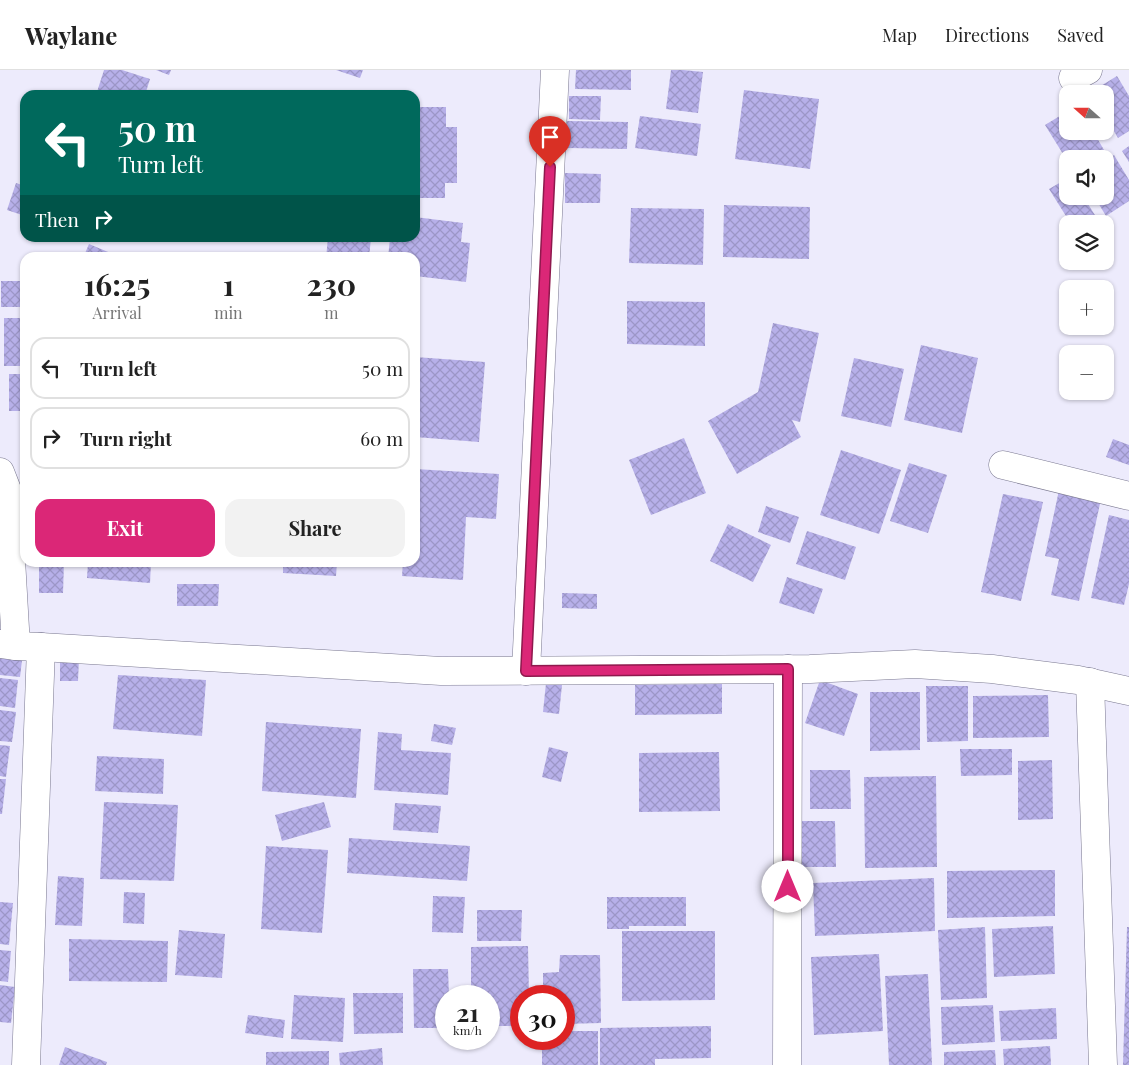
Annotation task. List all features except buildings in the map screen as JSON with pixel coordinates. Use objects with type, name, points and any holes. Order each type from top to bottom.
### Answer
[{"type":"street","points":[[526,671],[555,70]]},
{"type":"street","points":[[1003,465],[1129,496]]},
{"type":"street","points":[[0,472],[7,490],[19,646],[26,1065]]},
{"type":"street","points":[[19,646],[442,671],[810,669],[915,664],[992,669],[1090,682],[1129,691]]},
{"type":"street","points":[[787,1065],[788,669]]},
{"type":"street","points":[[1090,682],[1102,1065]]},
{"type":"route","points":[[550,167],[526,671],[788,669],[788,887]]}]
